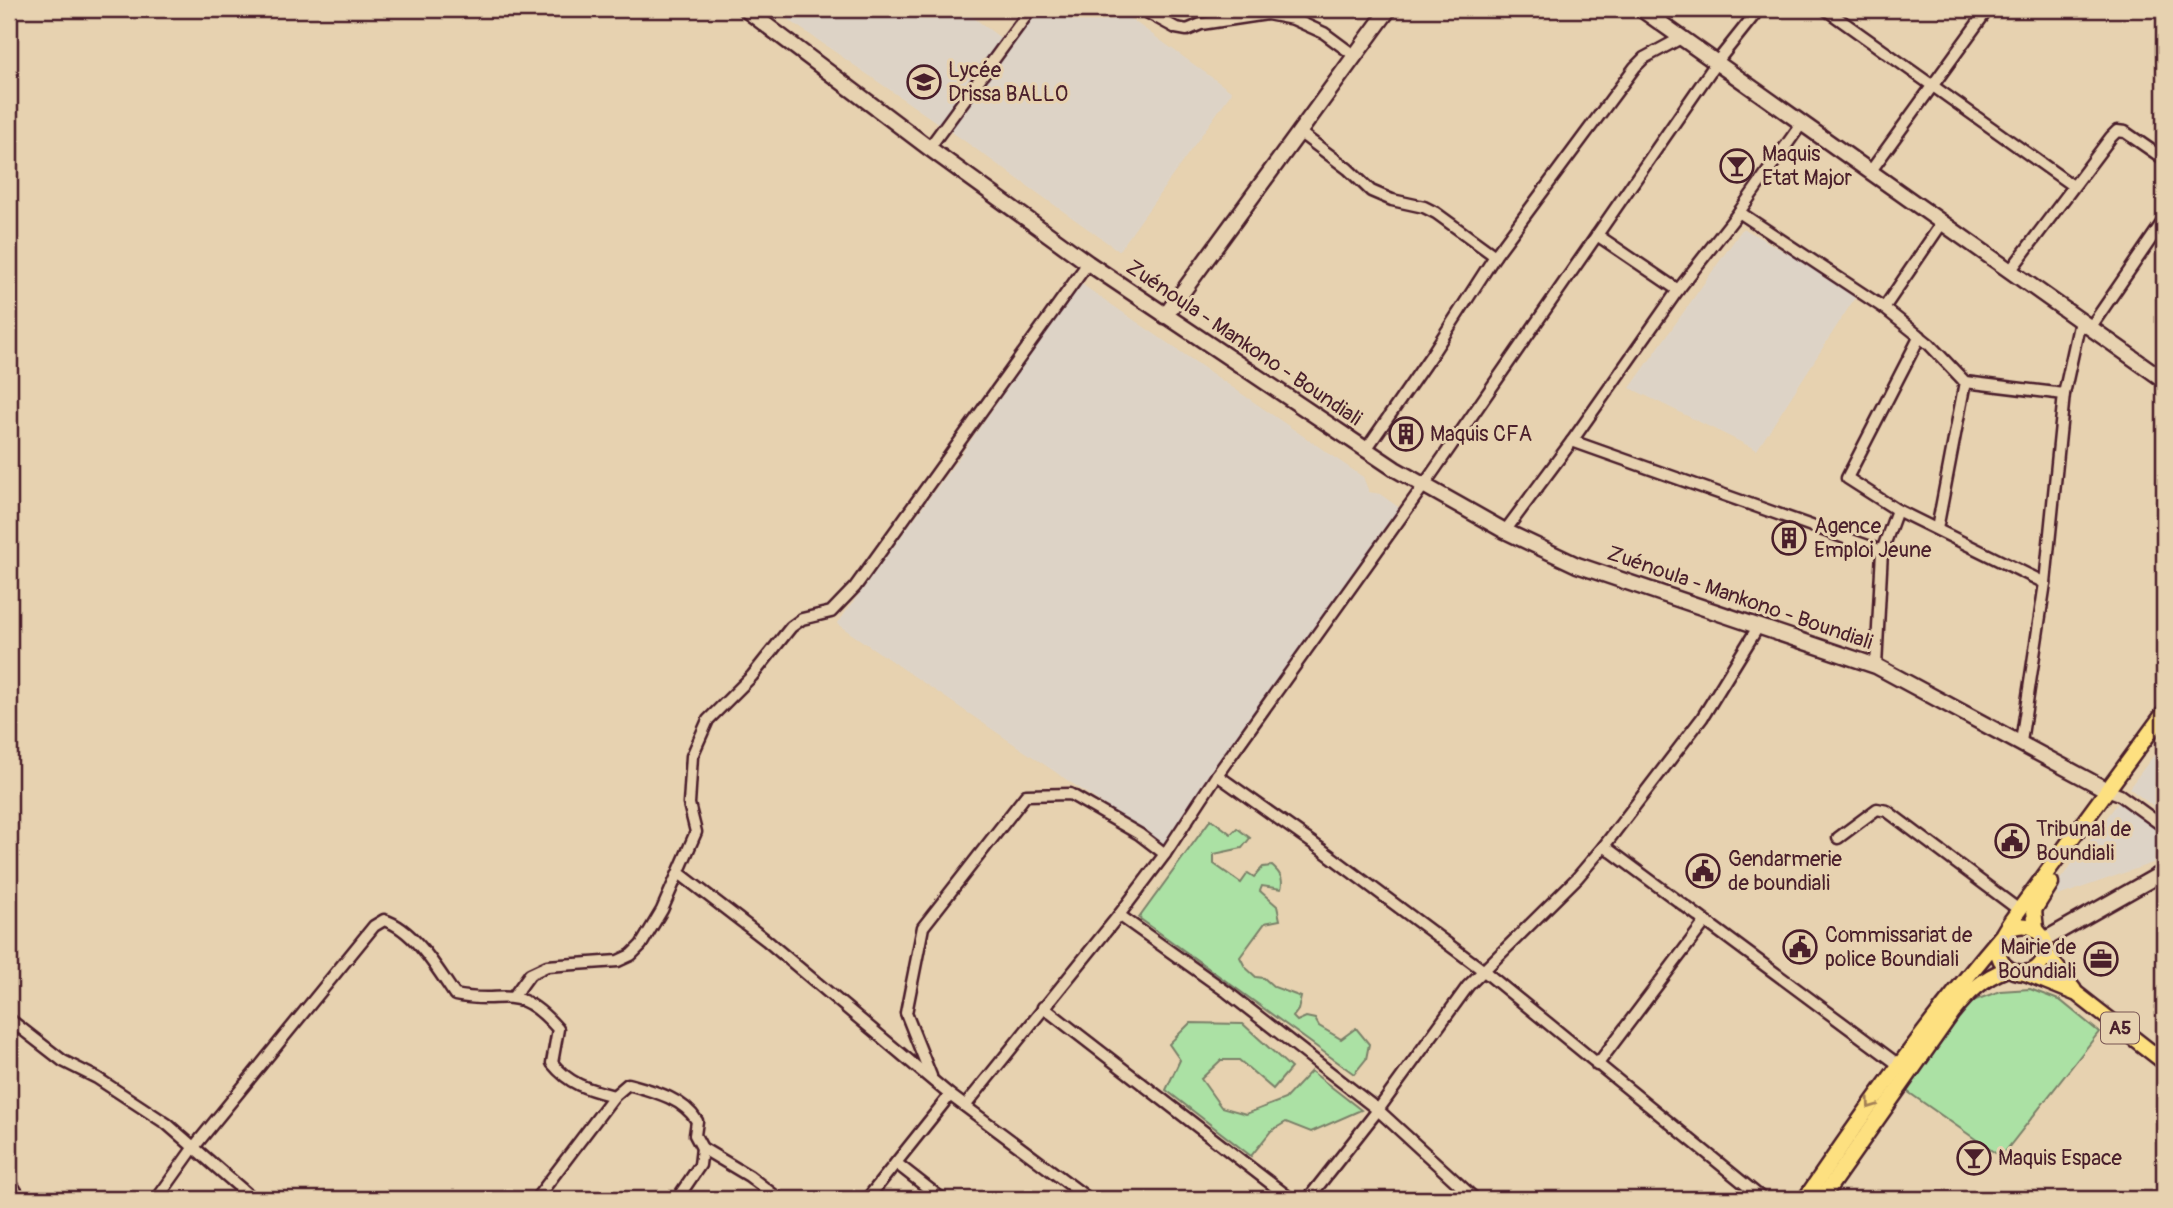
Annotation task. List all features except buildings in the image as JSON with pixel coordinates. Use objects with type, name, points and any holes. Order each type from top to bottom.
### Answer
[{"type":"main road","name":"Zuénoula - Mankono - Boundiali","points":[[745,9],[929,148],[1088,263],[1366,451],[1424,485],[1505,531],[1577,565],[1875,666],[2112,792]]},
{"type":"main road","points":[[1165,316],[1389,9]]},
{"type":"main road","points":[[1642,9],[2164,380]]},
{"type":"main road","points":[[1805,1199],[1849,1134],[1970,991],[1988,976],[2007,969],[2025,973],[2039,966],[2042,941],[2034,911],[2040,898],[2164,713]]},
{"type":"main road","points":[[1821,1199],[1967,976],[2164,728]]},
{"type":"main road","points":[[2042,941],[2164,872]]},
{"type":"main road","points":[[2007,969],[1998,949],[2003,934],[2015,926],[2029,926],[2042,941]]},
{"type":"main road","name":"A5","points":[[2042,941],[2077,993]]},
{"type":"main road","name":"A5","points":[[2025,973],[2077,993],[2164,1062]]},
{"type":"street","points":[[929,148],[1031,9]]},
{"type":"street","points":[[1141,9],[1176,28],[1187,30],[1201,24],[1267,14],[1293,19],[1324,33],[1355,56]]},
{"type":"street","points":[[965,1106],[1165,854],[1217,775],[1424,485],[1716,62],[1759,9]]},
{"type":"street","points":[[1825,9],[2073,187]]},
{"type":"street","points":[[1870,172],[1988,9]]},
{"type":"street","points":[[1366,451],[1495,256],[1635,67],[1644,58],[1681,38]]},
{"type":"street","points":[[1505,531],[1802,123]]},
{"type":"street","points":[[2010,271],[2117,131],[2124,132],[2164,159]]},
{"type":"street","points":[[1299,132],[1348,169],[1371,191],[1392,200],[1424,207],[1449,221],[1495,256]]},
{"type":"street","points":[[1739,212],[1884,308],[1920,336],[1965,382],[2064,394]]},
{"type":"street","points":[[2021,742],[2045,583],[2064,394],[2085,324],[2164,220]]},
{"type":"street","points":[[1884,308],[1942,223]]},
{"type":"street","points":[[1597,235],[1678,290]]},
{"type":"street","points":[[514,996],[530,974],[547,966],[618,961],[631,955],[640,945],[662,910],[696,832],[690,804],[692,757],[708,720],[752,676],[791,627],[808,617],[831,612],[855,587],[1088,263]]},
{"type":"street","points":[[1920,336],[1847,478],[1897,510],[2045,583]]},
{"type":"street","points":[[1937,529],[1965,382]]},
{"type":"street","points":[[1572,441],[1882,551]]},
{"type":"street","points":[[1875,666],[1882,551],[1897,510]]},
{"type":"street","points":[[1308,1199],[1378,1110],[1468,986],[1577,878],[1604,846],[1702,718],[1758,627]]},
{"type":"street","points":[[1217,775],[1484,971],[1763,1199]]},
{"type":"street","points":[[2112,792],[2164,827]]},
{"type":"street","points":[[932,1079],[906,1013],[923,927],[1026,796],[1070,794],[1139,834],[1165,854]]},
{"type":"street","points":[[1838,838],[1877,808],[1887,811],[2019,911]]},
{"type":"street","points":[[1604,846],[1904,1069]]},
{"type":"street","points":[[679,873],[766,940],[950,1095],[1089,1199]]},
{"type":"street","points":[[1119,915],[1227,992],[1378,1110],[1475,1199]]},
{"type":"street","points":[[157,1199],[194,1147],[374,926],[384,920],[396,924],[429,958],[455,995],[466,998],[514,996],[531,1002],[558,1028],[552,1063],[563,1076],[584,1088],[614,1096]]},
{"type":"street","points":[[1597,1065],[1704,922]]},
{"type":"street","points":[[1043,1007],[1291,1199]]},
{"type":"street","points":[[9,1019],[63,1061],[97,1078],[146,1109],[253,1199]]},
{"type":"street","points":[[536,1199],[614,1096],[628,1084],[658,1093],[692,1112],[697,1121],[695,1135],[702,1148],[749,1176],[779,1199]]},
{"type":"street","points":[[867,1199],[950,1095]]},
{"type":"street","points":[[677,1199],[700,1165],[702,1148]]},
{"type":"street","points":[[896,1163],[942,1199]]},
{"type":"street","points":[[10,1182],[21,1199]]},
{"type":"shaded area","name":"Lycée Drissa BALLO","points":[[773,9],[962,9],[1002,39],[939,124]]},
{"type":"shaded area","points":[[1040,9],[1117,9],[1232,92],[1119,251],[949,130]]},
{"type":"shaded area","points":[[1743,228],[1858,293],[1757,450],[1630,388]]},
{"type":"shaded area","points":[[1080,283],[1363,477],[1369,492],[1380,494],[1401,509],[1163,845],[837,624],[962,453]]},
{"type":"shaded area","points":[[2164,742],[2164,815],[2129,788]]},
{"type":"shaded area","points":[[2120,800],[2164,835],[2164,859],[2058,896],[2056,885]]},
{"type":"green space","points":[[1211,819],[1231,834],[1237,828],[1250,838],[1242,848],[1214,854],[1214,864],[1241,883],[1248,873],[1254,877],[1263,867],[1272,866],[1282,879],[1281,889],[1262,886],[1260,891],[1277,906],[1280,920],[1265,923],[1240,957],[1245,967],[1274,987],[1301,997],[1293,1017],[1297,1021],[1306,1017],[1315,1019],[1319,1026],[1341,1039],[1356,1028],[1369,1044],[1366,1059],[1354,1074],[1139,918]]},
{"type":"green space","points":[[2030,989],[2061,1001],[2099,1032],[2001,1157],[1901,1087],[1970,1002],[2000,991]]},
{"type":"green space","points":[[1190,1023],[1243,1024],[1291,1068],[1273,1089],[1239,1060],[1221,1060],[1201,1079],[1221,1107],[1246,1114],[1285,1099],[1311,1071],[1361,1110],[1311,1132],[1286,1122],[1271,1131],[1251,1156],[1166,1090],[1180,1060],[1169,1044]]},
{"type":"place","name":"Lycée Drissa BALLO","points":[[924,82]]},
{"type":"place","name":"Maquis Etat Major","points":[[1737,166]]},
{"type":"place","name":"Maquis CFA","points":[[1406,434]]},
{"type":"place","name":"Agence Emploi Jeune","points":[[1789,538]]},
{"type":"place","name":"Tribunal de Boundiali","points":[[2012,841]]},
{"type":"place","name":"Gendarmerie de boundiali","points":[[1703,871]]},
{"type":"place","name":"Commissariat de police Boundiali","points":[[1800,947]]},
{"type":"place","name":"Mairie de Boundiali","points":[[2101,959]]},
{"type":"place","name":"Maquis Espace","points":[[1974,1158]]}]
